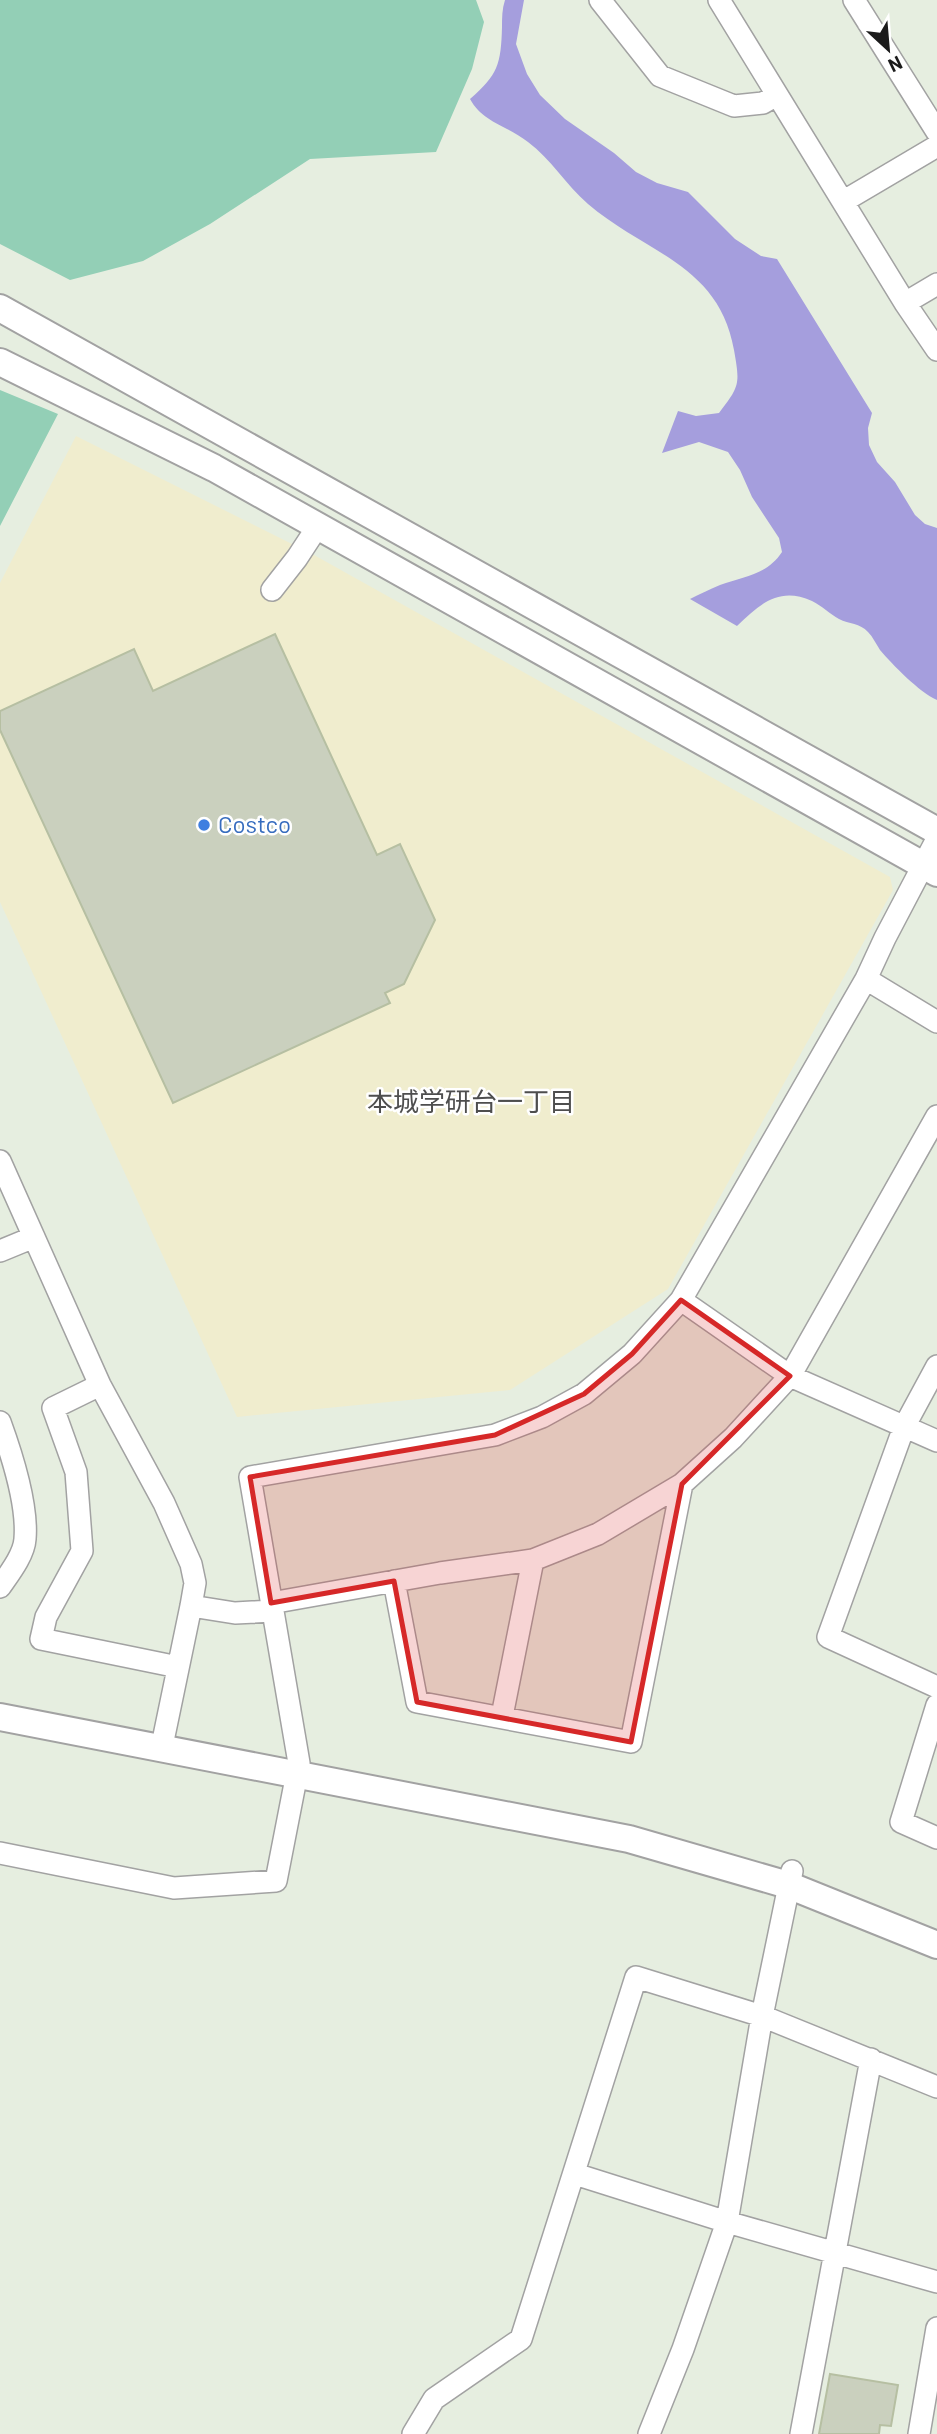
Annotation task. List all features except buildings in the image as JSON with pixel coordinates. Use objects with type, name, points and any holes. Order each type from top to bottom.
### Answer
[{"type":"street","points":[[600,0],[660,76],[734,106],[763,103],[777,95]]},
{"type":"street","points":[[719,0],[905,303],[937,350]]},
{"type":"street","points":[[854,0],[937,132]]},
{"type":"street","points":[[844,201],[937,146]]},
{"type":"street","points":[[905,303],[937,284]]},
{"type":"street","points":[[0,308],[937,831]]},
{"type":"street","points":[[0,362],[214,468],[930,869]]},
{"type":"street","points":[[272,590],[318,526],[333,495]]},
{"type":"street","points":[[573,669],[590,639]]},
{"type":"street","points":[[0,1853],[174,1888],[276,1881],[298,1769],[250,1477],[495,1435],[542,1417],[584,1394],[632,1354],[681,1300],[930,869],[937,839]]},
{"type":"street","points":[[866,979],[937,1022]]},
{"type":"street","points":[[191,1606],[236,1613],[394,1581],[533,1560],[598,1534],[682,1483],[733,1438],[790,1376],[937,1116]]},
{"type":"street","points":[[0,1161],[100,1385],[164,1503],[191,1564],[195,1583],[164,1736]]},
{"type":"street","points":[[0,1251],[34,1237]]},
{"type":"street","points":[[681,1300],[790,1376],[937,1441]]},
{"type":"street","points":[[937,1366],[904,1427],[828,1637],[937,1687]]},
{"type":"street","points":[[100,1385],[53,1408],[76,1472],[82,1551],[46,1617],[41,1639],[178,1667]]},
{"type":"street","points":[[0,1422],[20,1489],[25,1541],[0,1587]]},
{"type":"street","points":[[394,1581],[417,1702],[631,1742],[682,1483]]},
{"type":"street","points":[[502,1716],[533,1560]]},
{"type":"street","points":[[0,1703],[164,1736],[298,1769]]},
{"type":"street","points":[[937,1705],[901,1822],[937,1838]]},
{"type":"street","points":[[0,1717],[635,1826],[701,1843],[790,1878],[937,1945]]},
{"type":"street","points":[[790,1878],[860,1894],[937,1925]]},
{"type":"street","points":[[649,2434],[727,2222],[762,2016],[790,1878]]},
{"type":"street","points":[[413,2434],[434,2399],[521,2339],[636,1978],[762,2016],[937,2087]]},
{"type":"street","points":[[801,2434],[871,2059]]},
{"type":"street","points":[[575,2174],[727,2222],[937,2282]]},
{"type":"street","points":[[919,2434],[937,2328]]},
{"type":"highlighted area","points":[[681,1300],[790,1376],[682,1484],[631,1742],[417,1702],[394,1581],[271,1603],[250,1477],[495,1435],[584,1394],[632,1354]]},
{"type":"shaded area","points":[[505,0],[524,0],[516,44],[527,74],[540,95],[565,119],[636,172],[657,183],[688,192],[735,239],[761,256],[777,259],[872,413],[868,428],[869,445],[877,462],[895,482],[915,515],[925,524],[937,528],[937,700],[922,691],[899,670],[865,629],[839,619],[812,601],[790,595],[771,600],[762,604],[737,626],[690,599],[762,570],[782,552],[779,538],[752,497],[740,470],[728,452],[699,442],[662,453],[678,411],[696,416],[719,413],[735,390],[737,370],[726,321],[713,298],[696,279],[677,263],[588,204],[536,149],[475,107],[470,99],[487,83],[499,60]]},
{"type":"shaded area","name":"Costco","points":[[76,436],[314,555],[890,877],[893,890],[668,1289],[510,1390],[237,1417],[0,902],[0,583]]},
{"type":"green space","points":[[0,0],[476,0],[484,22],[472,69],[436,152],[310,159],[210,224],[143,261],[70,280],[0,244]]},
{"type":"green space","points":[[0,390],[58,414],[0,526]]},
{"type":"place","name":"Costco","points":[[204,825]]},
{"type":"district","name":"本城学研台一丁目","points":[[471,1102]]}]
